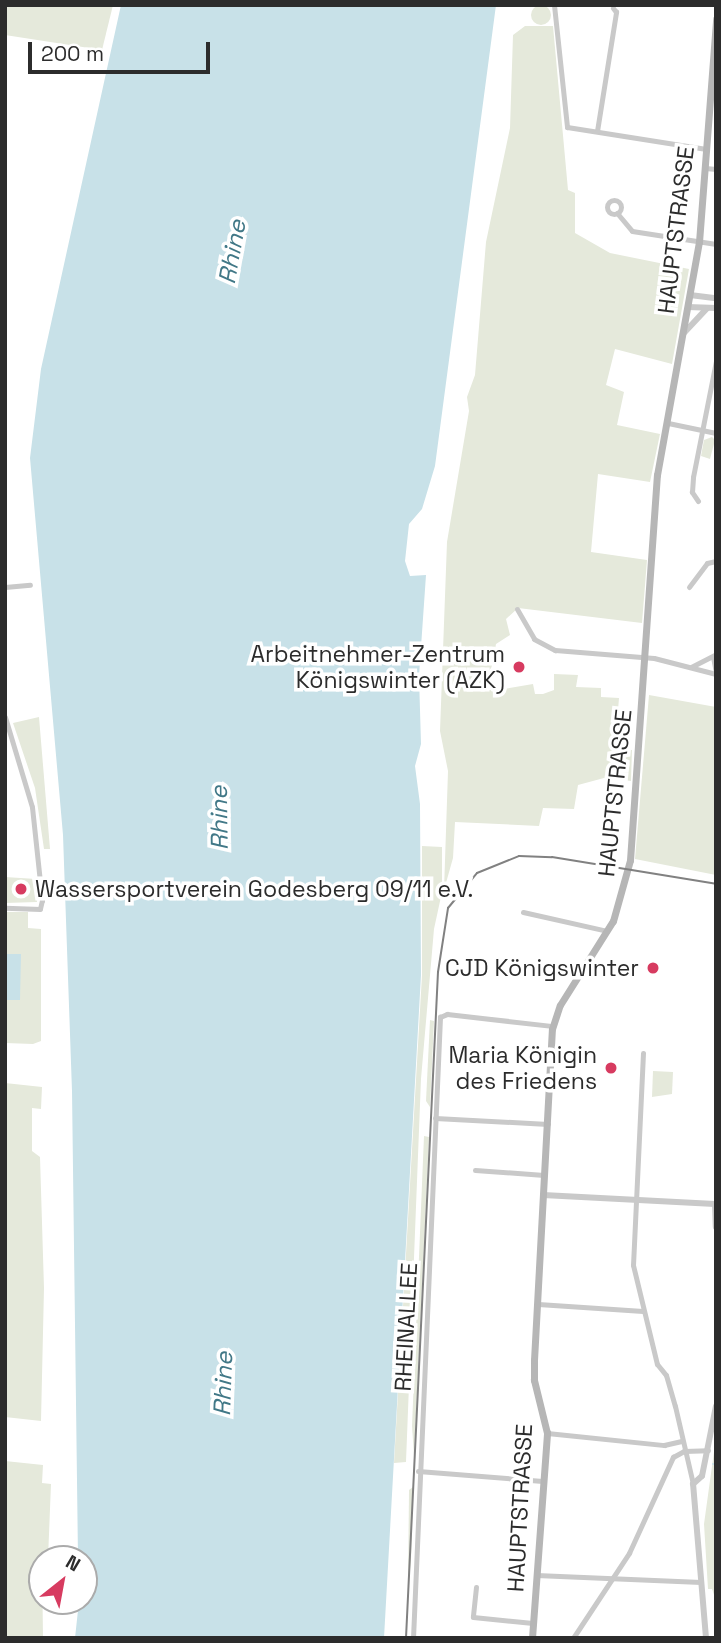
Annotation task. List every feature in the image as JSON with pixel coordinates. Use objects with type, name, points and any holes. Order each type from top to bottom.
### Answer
[{"type":"main road","name":"HAUPTSTRASSE","points":[[532,1638],[547,1433],[534,1380],[553,1026],[560,1005],[607,931],[626,881],[629,865],[657,475],[699,242],[716,19]]},
{"type":"street","points":[[554,5],[567,127],[706,149]]},
{"type":"street","points":[[597,131],[616,12],[613,8]]},
{"type":"street","points":[[705,167],[716,169]]},
{"type":"street","points":[[617,213],[632,231],[716,244]]},
{"type":"street","points":[[690,295],[716,298]]},
{"type":"street","points":[[688,307],[716,308]]},
{"type":"street","points":[[683,334],[708,309]]},
{"type":"street","points":[[698,501],[692,492],[693,477],[716,361]]},
{"type":"street","points":[[668,423],[716,433]]},
{"type":"street","points":[[689,587],[707,563],[716,561]]},
{"type":"street","points":[[5,587],[30,586]]},
{"type":"street","points":[[517,609],[534,639],[555,650],[646,657],[716,673],[715,655],[691,667]]},
{"type":"street","points":[[5,718],[35,819],[40,909],[5,908]]},
{"type":"street","points":[[523,912],[607,931]]},
{"type":"street","name":"RHEINALLEE","points":[[412,1638],[440,1017],[447,1014],[553,1026]]},
{"type":"street","points":[[643,1053],[633,1265],[657,1364],[666,1375],[693,1484],[706,1638]]},
{"type":"street","points":[[435,1118],[548,1124]]},
{"type":"street","points":[[475,1170],[544,1175]]},
{"type":"street","points":[[543,1195],[715,1204]]},
{"type":"street","points":[[716,1197],[716,1227]]},
{"type":"street","points":[[538,1304],[643,1311]]},
{"type":"street","points":[[693,1484],[702,1476],[716,1406]]},
{"type":"street","points":[[547,1433],[664,1445],[682,1441]]},
{"type":"street","points":[[664,1445],[673,1457]]},
{"type":"street","points":[[573,1638],[615,1578],[664,1484],[673,1457],[684,1451],[708,1450]]},
{"type":"street","points":[[418,1471],[543,1481]]},
{"type":"street","points":[[536,1575],[701,1582]]},
{"type":"street","points":[[476,1587],[474,1617],[533,1623]]},
{"type":"shaded area","points":[[5,5],[113,5],[102,50],[5,35]]},
{"type":"shaded area","points":[[541,5],[548,8],[551,15],[548,22],[541,25],[534,22],[531,15],[534,8]]},
{"type":"shaded area","points":[[525,26],[553,26],[568,190],[575,193],[575,233],[610,253],[689,269],[672,364],[615,349],[606,385],[624,392],[617,425],[660,434],[650,482],[598,474],[591,552],[647,560],[642,623],[518,608],[506,619],[510,635],[496,644],[489,680],[498,690],[533,684],[535,694],[543,694],[554,690],[554,674],[578,675],[576,687],[601,688],[601,697],[619,698],[615,748],[632,750],[631,781],[604,778],[578,785],[574,809],[543,808],[539,826],[455,822],[453,858],[444,890],[448,771],[440,731],[447,542],[469,411],[467,397],[475,375],[486,242],[510,128],[513,35]]},
{"type":"shaded area","points":[[712,437],[715,440],[710,459],[701,456],[704,440]]},
{"type":"shaded area","points":[[649,695],[716,707],[716,875],[635,859]]},
{"type":"shaded area","points":[[39,717],[50,849],[44,849],[35,788],[13,723]]},
{"type":"shaded area","points":[[422,846],[442,847],[442,892],[434,929],[421,1079],[406,1462],[394,1463],[422,975]]},
{"type":"shaded area","name":"Wassersportverein Godesberg 09/11 e.V.","points":[[5,877],[36,879],[37,902],[5,903]]},
{"type":"shaded area","points":[[5,912],[28,912],[28,928],[41,929],[41,1041],[33,1044],[5,1043]]},
{"type":"shaded area","points":[[430,1020],[434,1021],[430,1107],[426,1101]]},
{"type":"shaded area","points":[[653,1071],[673,1072],[672,1094],[652,1097]]},
{"type":"shaded area","points":[[5,1083],[42,1087],[41,1109],[32,1108],[32,1151],[40,1157],[44,1288],[41,1421],[5,1417]]},
{"type":"shaded area","points":[[424,1136],[429,1137],[414,1456],[412,1426]]},
{"type":"shaded area","points":[[716,1437],[716,1601],[712,1589],[708,1589],[704,1524]]},
{"type":"shaded area","points":[[5,1461],[43,1465],[42,1483],[51,1484],[49,1545],[28,1545],[28,1615],[43,1615],[43,1638],[5,1638]]},
{"type":"shaded area","points":[[413,1487],[411,1560],[408,1586],[409,1490]]},
{"type":"water","name":"Rhine","points":[[121,5],[496,5],[435,466],[422,509],[409,524],[405,561],[410,576],[426,575],[419,676],[421,744],[415,766],[420,804],[421,975],[384,1638],[75,1638],[77,1615],[98,1615],[98,1545],[78,1545],[72,1091],[63,835],[30,458],[41,369]]},
{"type":"water","points":[[5,954],[21,954],[20,1000],[5,1000]]},
{"type":"tram line","points":[[406,1638],[438,972],[448,908],[477,873],[519,856],[552,857],[716,884]]},
{"type":"place","name":"Arbeitnehmer-Zentrum Königswinter (AZK)","points":[[519,667]]},
{"type":"place","name":"Wassersportverein Godesberg 09/11 e.V.","points":[[21,889]]},
{"type":"place","name":"CJD Königswinter","points":[[653,968]]},
{"type":"place","name":"Maria Königin des Friedens","points":[[611,1068]]}]
